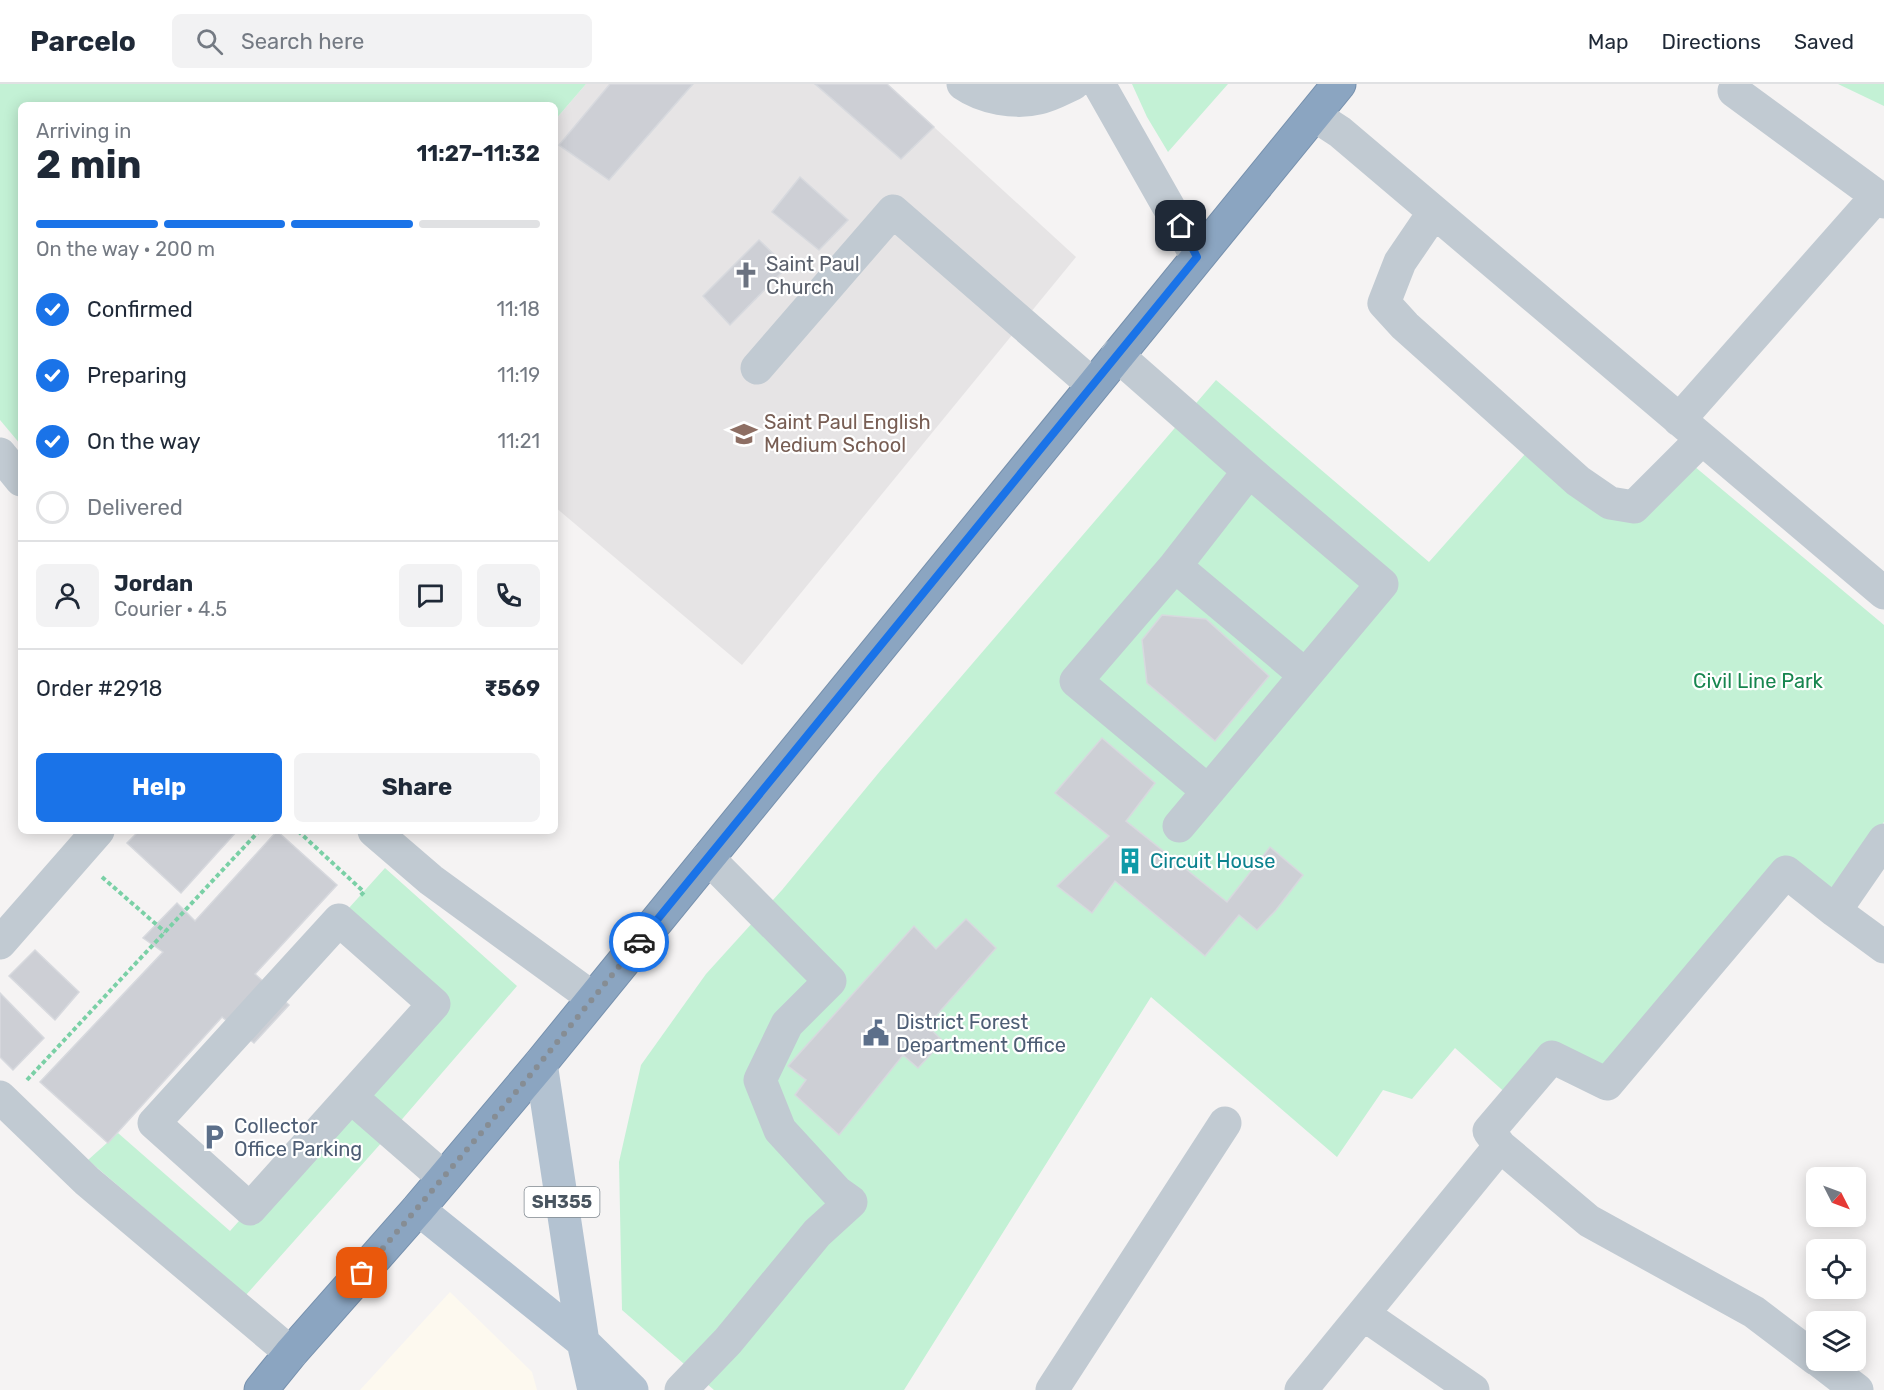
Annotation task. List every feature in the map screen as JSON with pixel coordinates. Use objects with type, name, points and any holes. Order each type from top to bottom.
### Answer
[{"type":"highway","points":[[261,1390],[541,1063],[1339,84]]},
{"type":"main road","name":"SH355","points":[[541,1063],[583,1342],[594,1390]]},
{"type":"main road","points":[[418,1209],[583,1342],[632,1390]]},
{"type":"street","points":[[963,84],[974,92],[1011,100],[1039,99],[1073,84]]},
{"type":"street","points":[[1100,84],[1197,257]]},
{"type":"street","points":[[1434,212],[1400,262],[1384,303],[1405,326],[1578,481],[1610,503],[1634,507],[1691,429],[1880,199],[1734,91]]},
{"type":"street","points":[[1314,115],[1340,132],[1884,593]]},
{"type":"street","points":[[757,368],[893,211],[1093,385]]},
{"type":"street","points":[[1117,355],[1382,584],[1179,825]]},
{"type":"street","points":[[0,454],[18,476]]},
{"type":"street","points":[[1208,791],[1076,681],[1175,566],[1249,471]]},
{"type":"street","points":[[1175,566],[1305,675]]},
{"type":"street","points":[[0,944],[95,834]]},
{"type":"street","points":[[377,834],[431,880],[593,998]]},
{"type":"street","points":[[1835,911],[1884,840]]},
{"type":"street","points":[[681,1390],[728,1341],[817,1233],[851,1202],[837,1192],[780,1130],[760,1080],[787,1024],[830,981],[708,858]]},
{"type":"street","points":[[1806,1352],[1754,1312],[1589,1221],[1500,1146],[1489,1131],[1551,1057],[1607,1084],[1786,872],[1884,947]]},
{"type":"street","points":[[339,920],[434,1005],[250,1209],[154,1123],[339,920]]},
{"type":"street","points":[[11,1091],[87,1181],[291,1353]]},
{"type":"street","points":[[351,1097],[444,1178]]},
{"type":"street","points":[[1052,1390],[1225,1123]]},
{"type":"street","points":[[1301,1390],[1500,1146]]},
{"type":"street","points":[[1363,1314],[1473,1390]]},
{"type":"street","points":[[1832,1371],[1857,1390]]},
{"type":"path","points":[[11,1091],[256,834]]},
{"type":"path","points":[[301,834],[364,892],[339,920]]},
{"type":"path","points":[[102,877],[165,932]]},
{"type":"shaded area","name":"Saint Paul English Medium School","points":[[586,84],[887,84],[1076,257],[742,665],[558,510],[558,117]]},
{"type":"shaded area","points":[[450,1292],[532,1372],[537,1390],[360,1390]]},
{"type":"green space","points":[[0,84],[586,84],[558,117],[558,102],[18,102],[18,441],[0,420]]},
{"type":"green space","points":[[1132,84],[1228,84],[1168,152],[1147,117]]},
{"type":"green space","points":[[1838,84],[1884,84],[1884,106]]},
{"type":"green space","name":"Civil Line Park","points":[[1216,380],[1429,562],[1526,453],[1592,506],[1694,466],[1884,625],[1884,822],[1830,892],[1791,862],[1606,1080],[1549,1053],[1509,1096],[1455,1048],[1412,1099],[1383,1090],[1337,1157],[1151,997],[904,1390],[714,1390],[622,1310],[619,1162],[641,1065],[706,974],[782,890],[881,770]]},
{"type":"green space","points":[[385,868],[517,986],[246,1295],[88,1160],[118,1133],[230,1231],[433,1005],[339,919]]},
{"type":"building","points":[[610,84],[693,84],[609,180],[559,145]]},
{"type":"building","points":[[815,84],[887,84],[934,127],[901,159]]},
{"type":"building","points":[[800,177],[848,220],[819,250],[772,212]]},
{"type":"building","points":[[759,240],[787,267],[730,325],[703,296]]},
{"type":"building","points":[[1162,615],[1206,619],[1269,676],[1215,741],[1147,683],[1142,640]]},
{"type":"building","name":"Circuit House","points":[[1102,738],[1155,783],[1126,821],[1227,902],[1270,847],[1303,875],[1257,930],[1239,915],[1205,956],[1115,881],[1092,913],[1057,886],[1109,836],[1055,793]]},
{"type":"building","points":[[136,834],[234,834],[181,893],[127,843]]},
{"type":"building","points":[[274,834],[280,834],[337,885],[255,974],[289,1005],[254,1043],[222,1017],[108,1143],[40,1082],[163,952],[143,938],[177,903],[195,921]]},
{"type":"building","name":"District Forest Department Office","points":[[966,919],[996,948],[927,1026],[943,1041],[918,1068],[903,1055],[839,1135],[795,1095],[806,1080],[788,1066],[914,926],[936,949]]},
{"type":"building","points":[[35,950],[79,992],[55,1020],[9,976]]},
{"type":"building","points":[[0,993],[44,1038],[13,1070],[0,1057]]},
{"type":"way so far","points":[[362,1273],[527,1079],[639,942]]},
{"type":"place","name":"Saint Paul Church","points":[[746,275]]},
{"type":"place","name":"Saint Paul English Medium School","points":[[744,434]]},
{"type":"place","name":"Circuit House","points":[[1130,861]]},
{"type":"place","name":"District Forest Department Office","points":[[876,1033]]},
{"type":"place","name":"Collector Office Parking","points":[[214,1137]]},
{"type":"route","points":[[639,942],[1197,257],[1181,226]]}]
